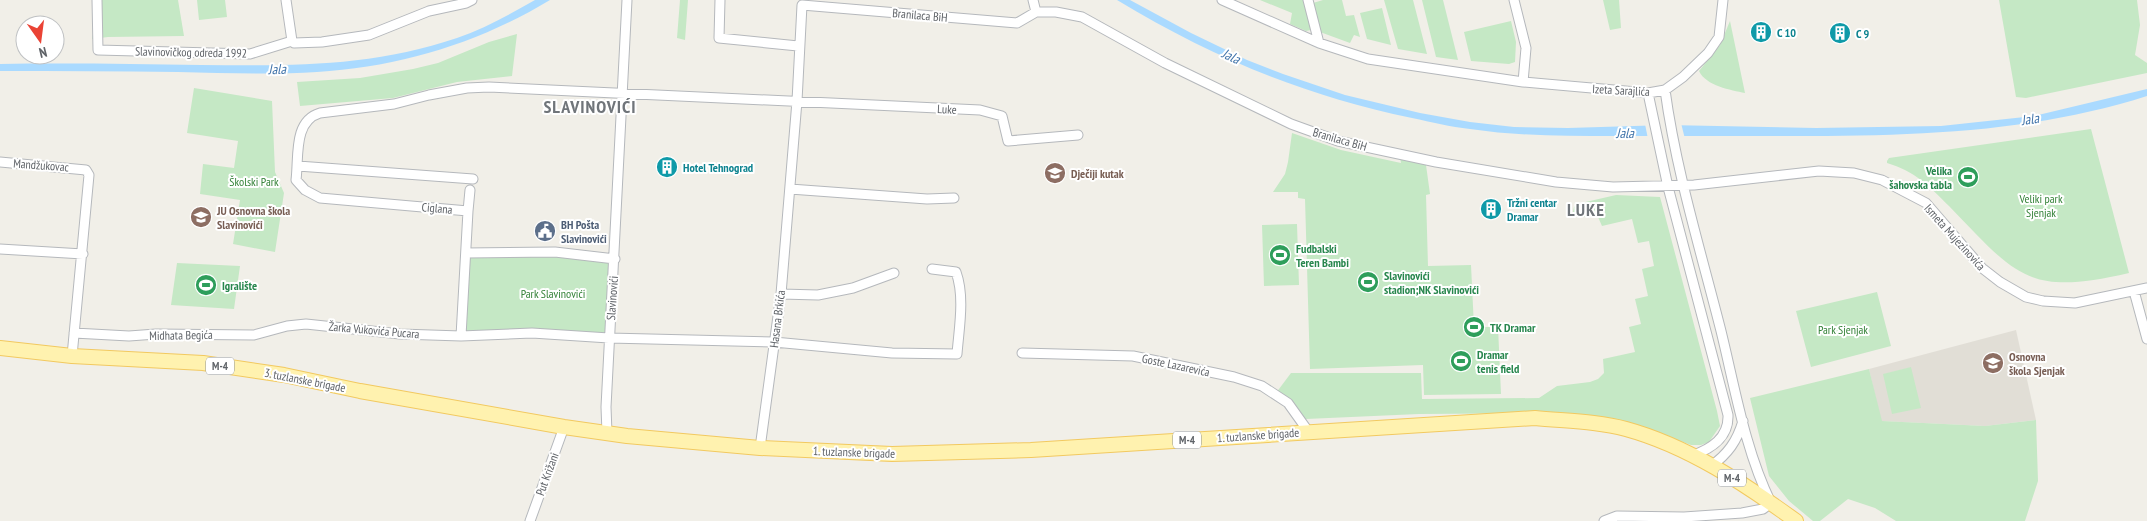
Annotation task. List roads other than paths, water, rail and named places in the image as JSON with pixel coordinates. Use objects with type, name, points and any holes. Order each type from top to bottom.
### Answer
[{"type":"main road","name":"3. tuzlanske brigade","points":[[0,348],[72,356],[203,363],[607,433]]},
{"type":"main road","name":"1. tuzlanske brigade","points":[[607,433],[760,448],[892,454],[1012,450],[1535,418],[1624,428],[1653,438],[1746,485],[1796,521]]},
{"type":"street","name":"Slavinovičkog odreda 1992","points":[[97,0],[98,50],[250,54],[292,40]]},
{"type":"street","points":[[286,0],[294,43],[322,42],[369,35],[429,11],[472,0]]},
{"type":"street","name":"Slavinovići","points":[[627,0],[615,259],[609,338],[774,342]]},
{"type":"street","points":[[720,0],[719,38],[798,46]]},
{"type":"street","points":[[1033,0],[1036,12]]},
{"type":"street","name":"Izeta Sarajlića","points":[[1222,0],[1319,43],[1368,59],[1523,82],[1648,93],[1665,90],[1682,77],[1715,43],[1721,26],[1724,0]]},
{"type":"street","points":[[1308,0],[1319,43]]},
{"type":"street","points":[[1514,0],[1526,48],[1523,82]]},
{"type":"street","name":"Hasana Brkića","points":[[760,448],[780,294],[790,189],[802,5]]},
{"type":"street","name":"Branilaca BiH","points":[[802,5],[1017,23],[1036,12],[1056,12],[1082,17],[1165,63],[1291,124],[1338,141],[1436,162],[1556,182],[1613,187],[1684,186]]},
{"type":"street","name":"Ciglana","points":[[466,253],[468,211],[320,198],[305,190],[296,180],[300,135],[304,123],[310,116],[320,112],[394,104],[467,88],[489,87],[622,93]]},
{"type":"street","points":[[1604,521],[1617,516],[1684,517],[1742,513],[1763,509],[1771,503],[1764,488],[1744,420],[1684,186],[1665,90]]},
{"type":"street","points":[[622,93],[796,101]]},
{"type":"street","points":[[1648,93],[1668,187],[1728,415],[1727,429],[1718,442],[1691,456]]},
{"type":"street","name":"Luke","points":[[796,101],[980,110],[1002,116],[1008,141],[1078,134]]},
{"type":"street","name":"Mandžukovac","points":[[0,162],[86,170],[89,175],[72,356]]},
{"type":"street","points":[[298,166],[473,179]]},
{"type":"street","name":"Ismeta Mujezinovića","points":[[1684,186],[1819,171],[1854,173],[1882,180],[1926,203],[1982,268],[2016,292],[2043,302],[2060,303],[2095,300],[2147,288]]},
{"type":"street","points":[[790,189],[928,200],[954,198]]},
{"type":"street","points":[[468,211],[470,190]]},
{"type":"street","points":[[0,249],[83,254]]},
{"type":"street","points":[[461,336],[466,253],[555,252],[615,259]]},
{"type":"street","points":[[774,342],[892,353],[957,354],[961,310],[959,281],[956,272],[932,269]]},
{"type":"street","points":[[780,294],[818,295],[853,288],[894,273]]},
{"type":"street","points":[[2134,291],[2147,339]]},
{"type":"street","name":"Žarka Vukovića Pucara","points":[[287,326],[306,324],[400,334],[461,336],[532,333],[609,338]]},
{"type":"street","name":"Midhata Begića","points":[[74,333],[129,336],[156,334],[254,335],[287,326]]},
{"type":"street","points":[[607,433],[609,338]]},
{"type":"street","name":"Goste Lazarevića","points":[[1022,353],[1133,356],[1234,378],[1262,386],[1288,403],[1308,431]]},
{"type":"street","points":[[1711,466],[1733,446],[1744,420]]},
{"type":"street","name":"Put Križani","points":[[530,521],[564,427]]},
{"type":"water","name":"Jala","points":[[535,0],[550,0],[495,29],[438,50],[378,65],[348,69],[265,74],[133,71],[0,71],[0,64],[299,65],[362,60],[425,48],[457,38],[506,16]]},
{"type":"water","name":"Jala","points":[[1117,0],[1130,0],[1191,33],[1247,60],[1345,95],[1420,113],[1470,122],[1514,127],[1568,128],[1667,125],[1816,128],[1941,126],[2034,116],[2147,89],[2147,96],[2055,119],[1962,131],[1915,134],[1595,136],[1505,133],[1455,127],[1412,118],[1372,109],[1296,86],[1224,57],[1188,40]]},
{"type":"place","name":"C 10","points":[[1761,32]]},
{"type":"place","name":"C 9","points":[[1840,33]]},
{"type":"place","name":"Hotel Tehnograd","points":[[667,167]]},
{"type":"place","name":"Dječiji kutak","points":[[1055,173]]},
{"type":"place","name":"Velika šahovska tabla","points":[[1968,177]]},
{"type":"place","name":"Tržni centar Dramar","points":[[1491,209]]},
{"type":"place","name":"JU Osnovna škola Slavinovići","points":[[201,217]]},
{"type":"place","name":"BH Pošta Slavinovići","points":[[545,231]]},
{"type":"place","name":"Fudbalski Teren Bambi","points":[[1280,255]]},
{"type":"place","name":"Slavinovići stadion;NK Slavinovići","points":[[1368,282]]},
{"type":"place","name":"Igralište","points":[[206,285]]},
{"type":"place","name":"TK Dramar","points":[[1474,327]]},
{"type":"place","name":"Dramar tenis field","points":[[1461,361]]},
{"type":"place","name":"Osnovna škola Sjenjak","points":[[1993,363]]},
{"type":"district","name":"SLAVINOVIĆI","points":[[590,106]]},
{"type":"district","name":"LUKE","points":[[1586,209]]},
{"type":"park label","name":"Školski Park","points":[[254,181]]},
{"type":"park label","name":"Veliki park Sjenjak","points":[[2041,205]]},
{"type":"park label","name":"Park Slavinovići","points":[[553,293]]},
{"type":"park label","name":"Park Sjenjak","points":[[1843,329]]}]
